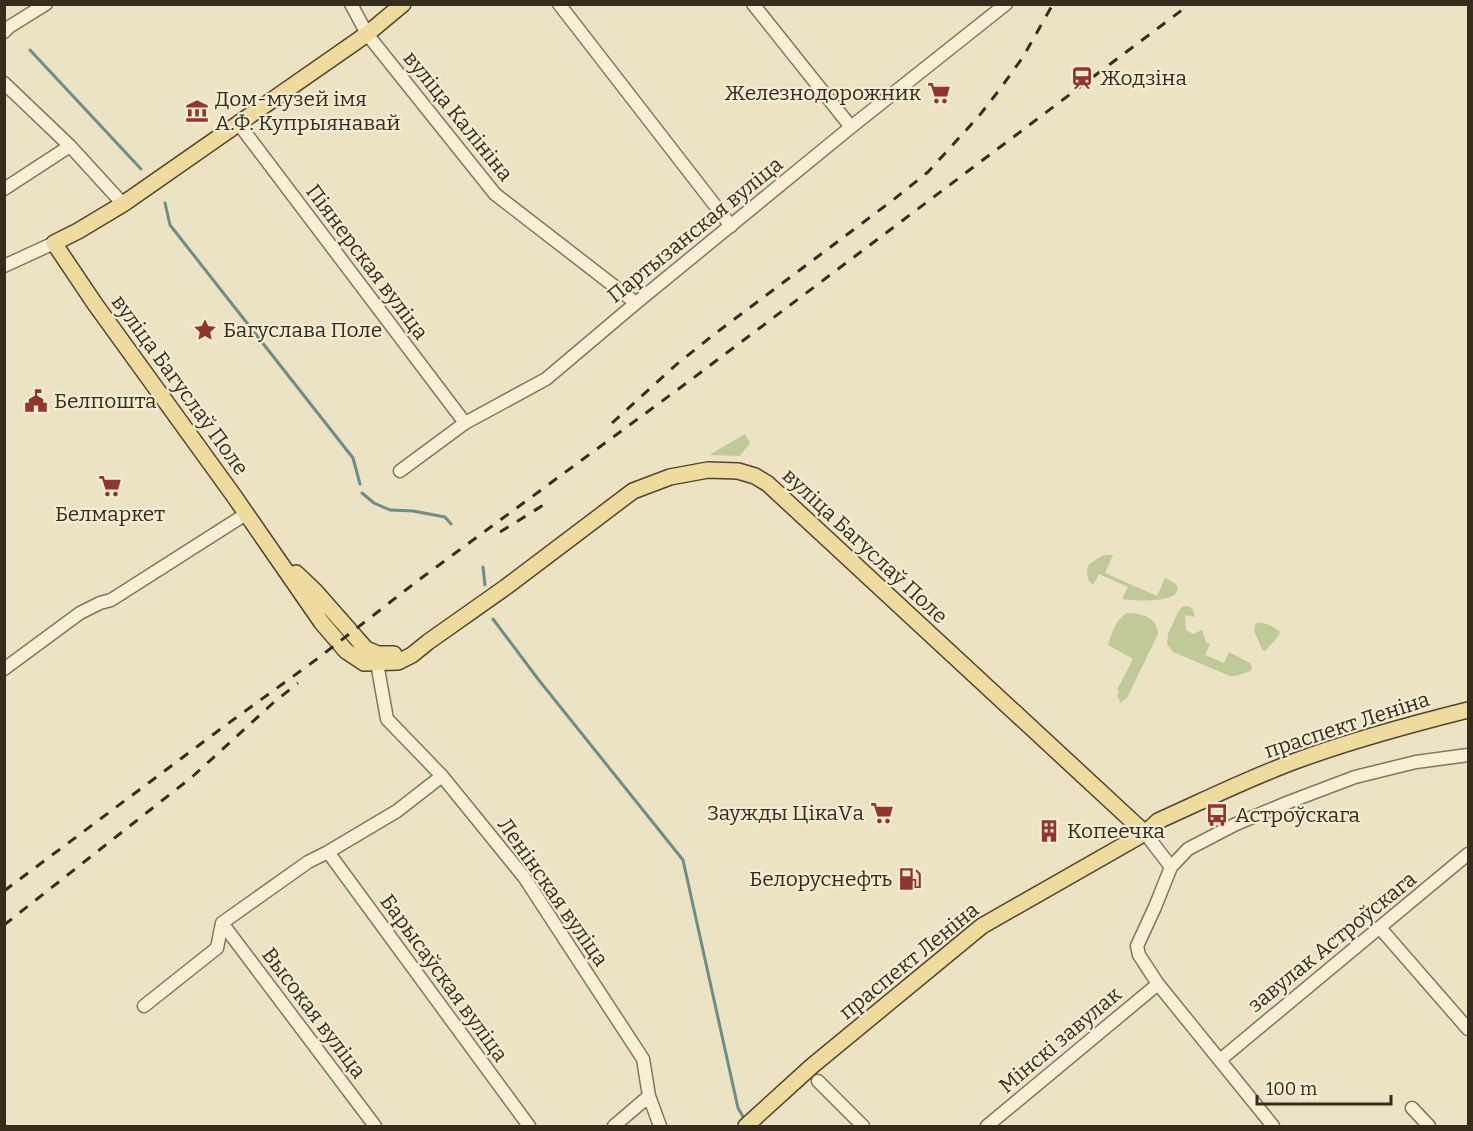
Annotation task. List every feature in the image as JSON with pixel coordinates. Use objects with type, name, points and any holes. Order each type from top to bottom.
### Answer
[{"type":"main road","points":[[54,243],[123,204],[367,34],[403,4]]},
{"type":"main road","name":"вуліца Багуслаў Поле","points":[[54,243],[322,623],[346,651],[364,663],[398,662],[412,656],[633,491],[670,477],[708,470],[738,471],[768,484],[1145,833]]},
{"type":"main road","name":"вуліца Багуслаў Поле","points":[[273,552],[315,591],[366,649],[378,654],[395,654],[428,642]]},
{"type":"main road","name":"праспект Леніна","points":[[746,1126],[812,1066],[982,926],[1145,833],[1158,821],[1299,759],[1411,724],[1468,710]]},
{"type":"main road","name":"праспект Леніна","points":[[1145,833],[1161,829],[1211,804],[1314,762],[1468,720]]},
{"type":"street","points":[[4,32],[46,4]]},
{"type":"street","name":"вуліца Калініна","points":[[351,4],[367,34],[495,194],[636,303]]},
{"type":"street","points":[[560,4],[730,226]]},
{"type":"street","points":[[753,4],[851,127]]},
{"type":"street","name":"Партызанская вуліца","points":[[400,471],[465,423],[546,379],[851,127],[1006,4]]},
{"type":"street","points":[[4,83],[70,146],[123,204]]},
{"type":"street","name":"Піянерская вуліца","points":[[238,123],[465,423]]},
{"type":"street","points":[[4,189],[70,146]]},
{"type":"street","points":[[7,263],[54,243]]},
{"type":"street","points":[[4,669],[80,613],[111,600],[246,514]]},
{"type":"street","name":"Ленінская вуліца","points":[[376,663],[387,719],[442,776],[524,877],[643,1059],[649,1096],[660,1126]]},
{"type":"street","points":[[1273,1126],[1158,984],[1139,955],[1137,946],[1171,867],[1188,849],[1197,844],[1236,824],[1322,789],[1355,777],[1416,762],[1468,755]]},
{"type":"street","points":[[144,1006],[217,948],[222,923],[308,862],[397,811],[442,776]]},
{"type":"street","points":[[1145,833],[1171,867]]},
{"type":"street","name":"Барысаўская вуліца","points":[[328,852],[529,1126]]},
{"type":"street","name":"завулак Астроўскага","points":[[1220,1060],[1468,855]]},
{"type":"street","name":"Высокая вуліца","points":[[222,923],[375,1126]]},
{"type":"street","points":[[1380,928],[1468,1029]]},
{"type":"street","name":"Мінскі завулак","points":[[987,1126],[1158,984]]},
{"type":"street","points":[[818,1081],[863,1126]]},
{"type":"street","points":[[614,1126],[649,1096]]},
{"type":"street","points":[[1412,1108],[1428,1126]]},
{"type":"green space","points":[[745,434],[750,443],[740,456],[709,455]]},
{"type":"green space","points":[[1104,555],[1113,555],[1105,573],[1157,596],[1165,578],[1176,584],[1177,591],[1169,598],[1135,600],[1122,599],[1128,587],[1099,574],[1093,585],[1087,576],[1089,564]]},
{"type":"green space","points":[[1188,606],[1193,609],[1195,617],[1185,615],[1186,630],[1193,634],[1202,630],[1206,642],[1210,644],[1205,655],[1224,663],[1229,652],[1250,663],[1251,671],[1230,676],[1173,652],[1167,644],[1168,634],[1179,610]]},
{"type":"green space","points":[[1127,613],[1148,617],[1155,624],[1158,634],[1127,698],[1120,703],[1117,690],[1133,659],[1108,645],[1117,623]]},
{"type":"green space","points":[[1257,623],[1271,626],[1280,634],[1264,651],[1254,631]]},
{"type":"waterway","points":[[30,50],[141,169]]},
{"type":"waterway","points":[[165,203],[170,225],[353,458],[360,484]]},
{"type":"waterway","points":[[362,493],[374,503],[390,510],[413,511],[445,517],[451,524]]},
{"type":"waterway","points":[[483,567],[485,585]]},
{"type":"waterway","points":[[493,619],[538,679],[683,860],[738,1108],[745,1120]]},
{"type":"railway","points":[[612,423],[677,364],[712,336],[928,172],[979,116],[1000,89],[1023,57],[1053,4]]},
{"type":"railway","points":[[4,891],[317,659],[420,579],[688,382],[1190,4]]},
{"type":"railway","points":[[500,532],[545,504]]},
{"type":"railway","points":[[4,925],[192,777],[298,683]]},
{"type":"place","name":"Жодзіна","points":[[1082,78]]},
{"type":"place","name":"Железнодорожник","points":[[939,93]]},
{"type":"place","name":"Дом-музей імя А.Ф. Купрыянавай","points":[[197,111]]},
{"type":"place","name":"Багуслава Поле","points":[[205,330]]},
{"type":"place","name":"Белпошта","points":[[36,401]]},
{"type":"place","name":"Белмаркет","points":[[110,486]]},
{"type":"place","name":"Заужды ЦікаVа","points":[[882,813]]},
{"type":"place","name":"Астроўскага","points":[[1217,815]]},
{"type":"place","name":"Копеечка","points":[[1049,831]]},
{"type":"place","name":"Белоруснефть","points":[[910,879]]}]
